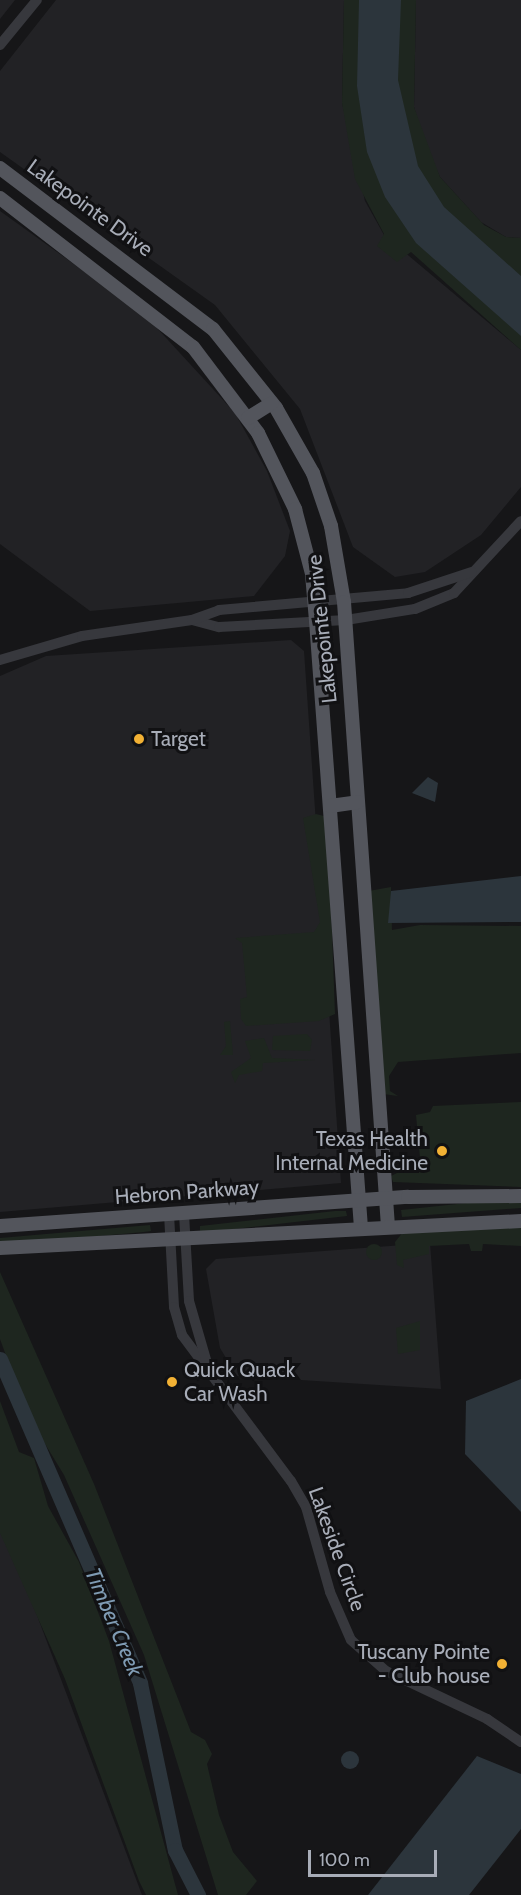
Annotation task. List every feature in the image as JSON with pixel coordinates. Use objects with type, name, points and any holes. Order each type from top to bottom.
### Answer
[{"type":"main road","name":"Lakepointe Drive","points":[[0,168],[153,281],[213,329],[272,403],[313,473],[331,526],[346,620],[388,1199],[388,1226]]},
{"type":"main road","name":"Lakepointe Drive","points":[[0,198],[139,301],[193,347],[248,418],[295,510],[315,603],[357,1201],[361,1228]]},
{"type":"main road","points":[[139,301],[153,281]]},
{"type":"main road","points":[[248,418],[272,403]]},
{"type":"main road","points":[[330,806],[358,802]]},
{"type":"main road","name":"Hebron Parkway","points":[[0,1226],[388,1199],[521,1196]]},
{"type":"main road","points":[[0,1248],[170,1242],[388,1226],[521,1221]]},
{"type":"street","points":[[0,45],[37,0]]},
{"type":"street","points":[[192,620],[219,627],[346,620],[415,609],[454,592],[521,521]]},
{"type":"street","points":[[0,660],[82,636],[192,620],[219,610],[344,602],[408,593],[472,572]]},
{"type":"street","name":"Lakeside Circle","points":[[169,1214],[174,1307],[182,1335],[306,1508],[330,1592],[351,1640],[386,1671],[487,1719],[521,1742]]},
{"type":"street","name":"Lakeside Circle","points":[[184,1214],[189,1301],[209,1370]]},
{"type":"shaded area","points":[[0,0],[15,0],[0,19]]},
{"type":"shaded area","points":[[56,0],[344,0],[342,103],[365,201],[384,235],[521,350],[521,487],[481,535],[425,572],[395,577],[353,547],[300,409],[215,305],[0,152],[0,71]]},
{"type":"shaded area","points":[[344,0],[416,0],[414,107],[440,177],[484,225],[506,237],[521,238],[521,350],[411,252],[397,262],[377,246],[384,234],[355,179],[342,103]]},
{"type":"shaded area","points":[[359,0],[401,0],[398,80],[418,166],[444,207],[521,276],[521,336],[416,243],[385,197],[367,152],[357,86]]},
{"type":"shaded area","points":[[416,0],[521,0],[521,238],[506,237],[481,222],[440,177],[425,145],[414,107]]},
{"type":"shaded area","points":[[0,211],[145,315],[235,413],[267,471],[290,531],[285,556],[254,596],[90,611],[0,544]]},
{"type":"shaded area","points":[[291,640],[304,651],[341,1183],[0,1212],[0,676],[46,656]]},
{"type":"shaded area","points":[[428,777],[438,783],[435,802],[412,793]]},
{"type":"shaded area","points":[[316,814],[324,816],[330,877],[335,1014],[319,1021],[246,1026],[241,1019],[240,999],[247,997],[242,943],[235,938],[314,932],[320,922],[303,818]]},
{"type":"shaded area","points":[[521,876],[521,922],[388,923],[391,891]]},
{"type":"shaded area","points":[[391,887],[392,930],[420,925],[521,926],[521,1053],[398,1062],[389,1076],[390,1091],[398,1096],[383,1094],[369,891]]},
{"type":"shaded area","points":[[230,1021],[233,1055],[220,1055],[226,1046],[224,1022]]},
{"type":"shaded area","points":[[307,1034],[312,1040],[310,1051],[272,1050],[273,1036]]},
{"type":"shaded area","points":[[264,1038],[272,1058],[316,1060],[263,1063],[262,1071],[239,1075],[235,1083],[231,1072],[251,1058],[245,1041]]},
{"type":"shaded area","points":[[521,1102],[521,1187],[393,1182],[391,1176],[397,1173],[421,1169],[416,1115],[430,1112],[433,1106]]},
{"type":"shaded area","points":[[485,1201],[521,1202],[521,1208],[402,1217],[401,1210]]},
{"type":"shaded area","points":[[346,1211],[347,1216],[200,1233],[200,1226]]},
{"type":"shaded area","points":[[150,1225],[151,1231],[144,1232],[0,1245],[0,1238]]},
{"type":"shaded area","points":[[521,1227],[521,1246],[483,1244],[482,1251],[471,1251],[469,1244],[429,1246],[429,1254],[403,1260],[404,1268],[397,1265],[395,1242],[403,1232]]},
{"type":"shaded area","points":[[430,1243],[441,1389],[237,1376],[220,1348],[206,1269],[216,1259]]},
{"type":"shaded area","points":[[374,1244],[382,1252],[374,1260],[366,1252]]},
{"type":"shaded area","points":[[0,1272],[94,1484],[191,1732],[205,1740],[212,1754],[207,1764],[219,1815],[233,1852],[257,1881],[246,1895],[218,1895],[144,1655],[64,1475],[28,1416],[0,1339]]},
{"type":"shaded area","points":[[420,1321],[420,1350],[398,1354],[396,1328]]},
{"type":"shaded area","points":[[521,1379],[521,1512],[465,1454],[466,1401]]},
{"type":"shaded area","points":[[0,1401],[19,1452],[34,1458],[48,1506],[79,1562],[109,1641],[178,1895],[146,1895],[139,1881],[65,1679],[0,1533]]},
{"type":"shaded area","points":[[0,1528],[32,1602],[142,1895],[0,1895]]},
{"type":"shaded area","points":[[346,1751],[354,1751],[359,1756],[357,1767],[346,1769],[341,1764],[341,1756]]},
{"type":"shaded area","points":[[477,1756],[521,1774],[521,1829],[469,1895],[368,1895]]},
{"type":"waterway","name":"Timber Creek","points":[[0,1359],[140,1683],[175,1850],[198,1895]]},
{"type":"place","name":"Target","points":[[139,739]]},
{"type":"place","name":"Texas Health Internal Medicine","points":[[442,1151]]},
{"type":"place","name":"Quick Quack Car Wash","points":[[172,1382]]},
{"type":"place","name":"Tuscany Pointe - Club house","points":[[502,1664]]}]
